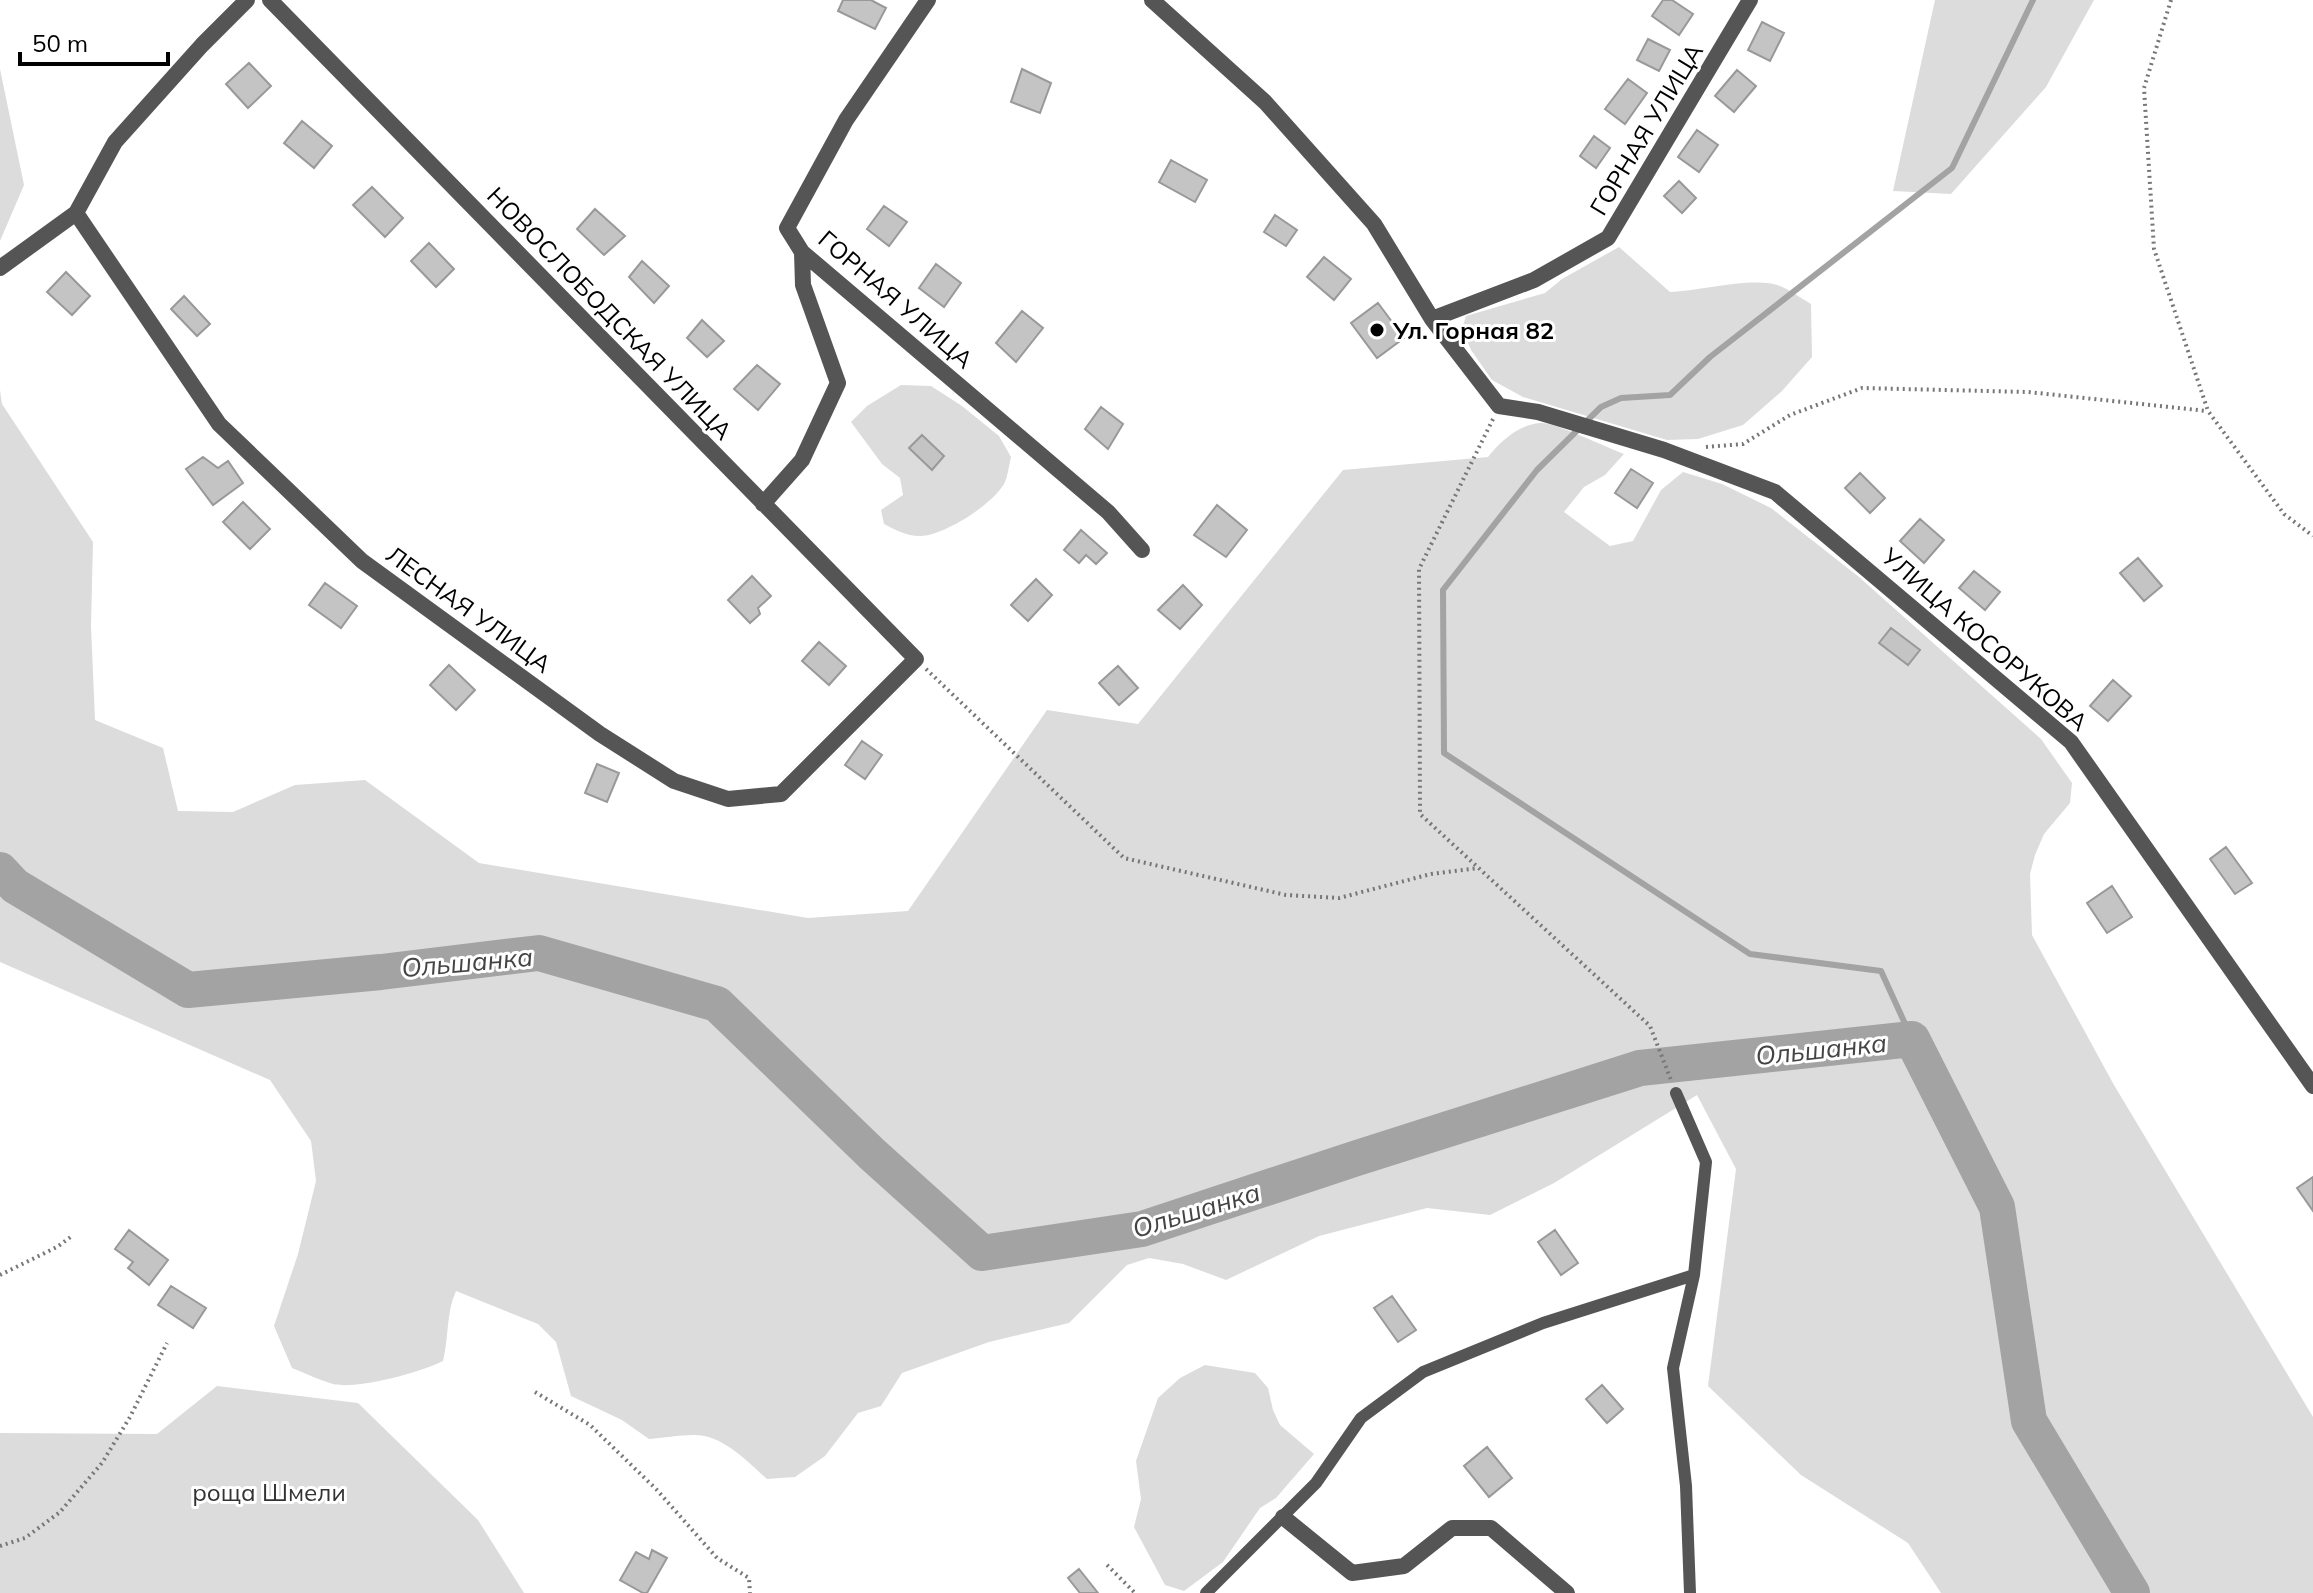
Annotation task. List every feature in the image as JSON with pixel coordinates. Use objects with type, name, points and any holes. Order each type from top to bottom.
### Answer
[{"type":"street","points":[[0,268],[76,213],[115,142],[247,0]]},
{"type":"street","name":"НОВОСЛОБОДСКАЯ УЛИЦА","points":[[270,0],[916,659]]},
{"type":"street","name":"ГОРНАЯ УЛИЦА","points":[[928,0],[846,120],[787,228],[802,252],[1108,512],[1142,550]]},
{"type":"street","points":[[1152,0],[1265,102],[1374,224],[1432,319],[1499,406]]},
{"type":"street","name":"ГОРНАЯ УЛИЦА","points":[[1432,319],[1534,280],[1608,238],[1750,0]]},
{"type":"street","name":"ЛЕСНАЯ УЛИЦА","points":[[76,213],[219,424],[362,561],[600,734],[674,781],[728,799],[781,794],[916,659]]},
{"type":"street","points":[[763,504],[802,460],[838,383],[803,285],[802,252]]},
{"type":"street","name":"УЛИЦА КОСОРУКОВА","points":[[1499,406],[1538,412],[1664,450],[1775,492],[2071,742],[2313,1086]]},
{"type":"street","points":[[1283,1517],[1352,1573],[1404,1566],[1452,1528],[1491,1528],[1567,1593]]},
{"type":"lane","points":[[1676,1093],[1706,1162],[1694,1275],[1673,1368],[1686,1486],[1690,1593]]},
{"type":"lane","points":[[1206,1593],[1316,1483],[1361,1418],[1423,1372],[1543,1323],[1694,1275]]},
{"type":"path","points":[[2171,0],[2144,88],[2154,249],[2208,411],[2284,514],[2313,536]]},
{"type":"path","points":[[1696,448],[1743,444],[1790,415],[1862,388],[2028,392],[2208,411]]},
{"type":"path","points":[[1499,406],[1419,569],[1420,814],[1650,1026],[1676,1093]]},
{"type":"path","points":[[916,659],[1124,858],[1286,895],[1339,898],[1431,874],[1479,868]]},
{"type":"path","points":[[0,1275],[57,1247],[72,1236]]},
{"type":"path","points":[[0,1546],[25,1538],[60,1512],[102,1463],[130,1417],[167,1343]]},
{"type":"path","points":[[535,1392],[590,1425],[656,1489],[717,1558],[749,1578],[750,1593]]},
{"type":"path","points":[[1107,1565],[1135,1593]]},
{"type":"green space","points":[[1935,0],[2094,0],[2046,87],[1951,194],[1893,191]]},
{"type":"green space","points":[[0,69],[24,185],[0,241]]},
{"type":"green space","points":[[1619,247],[1670,292],[1740,283],[1766,283],[1790,291],[1811,304],[1812,357],[1782,391],[1743,425],[1698,439],[1667,440],[1523,397],[1492,380],[1471,350],[1462,329],[1466,316],[1545,293],[1562,279]]},
{"type":"green space","points":[[901,385],[931,386],[962,406],[999,436],[1011,457],[1005,482],[991,499],[955,524],[930,535],[910,535],[884,524],[881,510],[903,495],[900,478],[882,464],[851,422],[867,406]]},
{"type":"green space","points":[[0,390],[2,404],[93,542],[91,626],[95,720],[163,748],[178,811],[233,812],[295,785],[365,780],[479,863],[808,918],[908,911],[1047,710],[1138,724],[1343,470],[1488,457],[1517,430],[1540,423],[1568,430],[1624,454],[1605,475],[1584,487],[1564,512],[1610,546],[1633,541],[1661,490],[1683,472],[1722,484],[1771,508],[1859,577],[2041,739],[2072,783],[2070,803],[2044,834],[2030,874],[2032,935],[2114,1085],[2313,1417],[2313,1593],[1941,1593],[1908,1543],[1801,1475],[1708,1386],[1736,1169],[1697,1095],[1554,1183],[1490,1215],[1427,1208],[1319,1236],[1226,1280],[1183,1264],[1149,1258],[1127,1265],[1069,1323],[989,1342],[902,1373],[881,1406],[858,1413],[825,1456],[795,1477],[767,1479],[733,1450],[704,1436],[649,1439],[622,1420],[571,1396],[556,1342],[538,1324],[456,1291],[443,1361],[389,1379],[343,1385],[292,1368],[274,1326],[298,1254],[316,1181],[311,1141],[270,1080],[0,962]]},
{"type":"green space","points":[[1205,1365],[1255,1373],[1268,1388],[1280,1425],[1314,1454],[1276,1498],[1260,1508],[1223,1562],[1184,1591],[1165,1585],[1134,1527],[1141,1499],[1136,1461],[1158,1398],[1180,1378]]},
{"type":"green space","name":"роща Шмели","points":[[217,1386],[358,1403],[478,1520],[524,1593],[0,1593],[0,1433],[157,1434]]},
{"type":"building","points":[[843,0],[871,0],[886,8],[875,29],[838,11]]},
{"type":"building","points":[[1663,0],[1672,0],[1693,14],[1679,35],[1652,16]]},
{"type":"building","points":[[1762,22],[1784,33],[1770,61],[1748,50]]},
{"type":"building","points":[[1648,39],[1670,50],[1659,71],[1637,60]]},
{"type":"building","points":[[249,63],[271,86],[248,108],[226,84]]},
{"type":"building","points":[[1022,69],[1051,83],[1040,113],[1011,102]]},
{"type":"building","points":[[1737,70],[1756,86],[1734,112],[1715,96]]},
{"type":"building","points":[[1628,79],[1647,93],[1625,124],[1605,109]]},
{"type":"building","points":[[302,121],[332,146],[314,168],[284,143]]},
{"type":"building","points":[[1697,130],[1718,145],[1699,172],[1678,157]]},
{"type":"building","points":[[1594,136],[1610,148],[1596,168],[1580,156]]},
{"type":"building","points":[[1171,160],[1207,180],[1195,202],[1159,182]]},
{"type":"building","points":[[1679,181],[1696,198],[1682,213],[1664,196]]},
{"type":"building","points":[[372,187],[403,218],[385,237],[353,205]]},
{"type":"building","points":[[884,206],[907,222],[889,246],[867,229]]},
{"type":"building","points":[[595,209],[625,236],[604,255],[577,229]]},
{"type":"building","points":[[1275,215],[1297,230],[1286,246],[1264,232]]},
{"type":"building","points":[[429,243],[454,269],[436,287],[411,261]]},
{"type":"building","points":[[1324,257],[1351,279],[1334,300],[1307,277]]},
{"type":"building","points":[[642,261],[669,286],[654,303],[629,277]]},
{"type":"building","points":[[936,264],[961,283],[944,307],[919,288]]},
{"type":"building","points":[[66,272],[90,296],[72,315],[47,292]]},
{"type":"building","points":[[184,296],[210,324],[197,336],[171,309]]},
{"type":"building","name":"Ул. Горная 82","points":[[1378,303],[1404,338],[1377,358],[1351,323]]},
{"type":"building","points":[[1022,311],[1043,328],[1016,362],[996,343]]},
{"type":"building","points":[[702,320],[724,341],[707,357],[687,338]]},
{"type":"building","points":[[757,365],[780,384],[758,410],[734,389]]},
{"type":"building","points":[[1101,407],[1123,424],[1108,449],[1085,429]]},
{"type":"building","points":[[922,435],[944,456],[932,470],[909,448]]},
{"type":"building","points":[[203,457],[218,468],[228,461],[243,483],[213,505],[186,469]]},
{"type":"building","points":[[1631,469],[1653,483],[1637,508],[1615,493]]},
{"type":"building","points":[[1860,473],[1885,498],[1870,513],[1845,488]]},
{"type":"building","points":[[243,502],[270,529],[250,549],[223,522]]},
{"type":"building","points":[[1217,505],[1247,530],[1226,557],[1194,535]]},
{"type":"building","points":[[1920,519],[1944,540],[1924,563],[1900,541]]},
{"type":"building","points":[[1081,530],[1107,553],[1096,564],[1086,555],[1079,563],[1064,550]]},
{"type":"building","points":[[2138,558],[2162,586],[2144,601],[2120,573]]},
{"type":"building","points":[[1974,571],[2000,592],[1985,610],[1959,588]]},
{"type":"building","points":[[752,576],[771,596],[758,608],[760,614],[750,623],[728,600]]},
{"type":"building","points":[[1036,579],[1052,595],[1028,621],[1011,605]]},
{"type":"building","points":[[325,583],[357,606],[341,628],[309,605]]},
{"type":"building","points":[[1183,585],[1202,605],[1180,629],[1158,610]]},
{"type":"building","points":[[1891,628],[1920,650],[1908,665],[1879,643]]},
{"type":"building","points":[[819,642],[846,666],[829,685],[802,661]]},
{"type":"building","points":[[449,665],[475,690],[456,710],[430,685]]},
{"type":"building","points":[[1118,666],[1138,688],[1119,705],[1099,683]]},
{"type":"building","points":[[2113,680],[2131,696],[2108,721],[2090,706]]},
{"type":"building","points":[[862,741],[882,755],[865,779],[845,765]]},
{"type":"building","points":[[597,764],[619,773],[607,802],[585,793]]},
{"type":"building","points":[[2226,847],[2252,883],[2235,894],[2210,859]]},
{"type":"building","points":[[2112,886],[2132,917],[2107,933],[2087,903]]},
{"type":"building","points":[[2313,1177],[2313,1211],[2297,1188]]},
{"type":"building","points":[[129,1230],[168,1260],[149,1285],[128,1268],[133,1262],[115,1249]]},
{"type":"building","points":[[1555,1230],[1578,1263],[1561,1275],[1538,1242]]},
{"type":"building","points":[[171,1286],[206,1308],[193,1328],[158,1305]]},
{"type":"building","points":[[1392,1296],[1416,1330],[1398,1342],[1374,1308]]},
{"type":"building","points":[[1602,1385],[1623,1409],[1607,1423],[1586,1399]]},
{"type":"building","points":[[1487,1447],[1512,1478],[1489,1497],[1464,1466]]},
{"type":"building","points":[[652,1550],[667,1558],[647,1593],[643,1593],[620,1580],[636,1552],[649,1559]]},
{"type":"building","points":[[1079,1569],[1098,1593],[1080,1593],[1068,1578]]},
{"type":"waterway","points":[[1912,1039],[1881,971],[1750,954],[1444,753],[1443,590],[1537,470],[1601,407],[1621,398],[1670,395],[1710,357],[1952,168],[2033,0]]},
{"type":"waterway","name":"Ольшанка","points":[[0,870],[15,886],[188,990],[539,953],[717,1004],[872,1154],[982,1253],[1142,1229],[1640,1068],[1912,1039],[1997,1207],[2029,1421],[2132,1593]]},
{"type":"place","name":"Ул. Горная 82","points":[[1377,330]]}]
